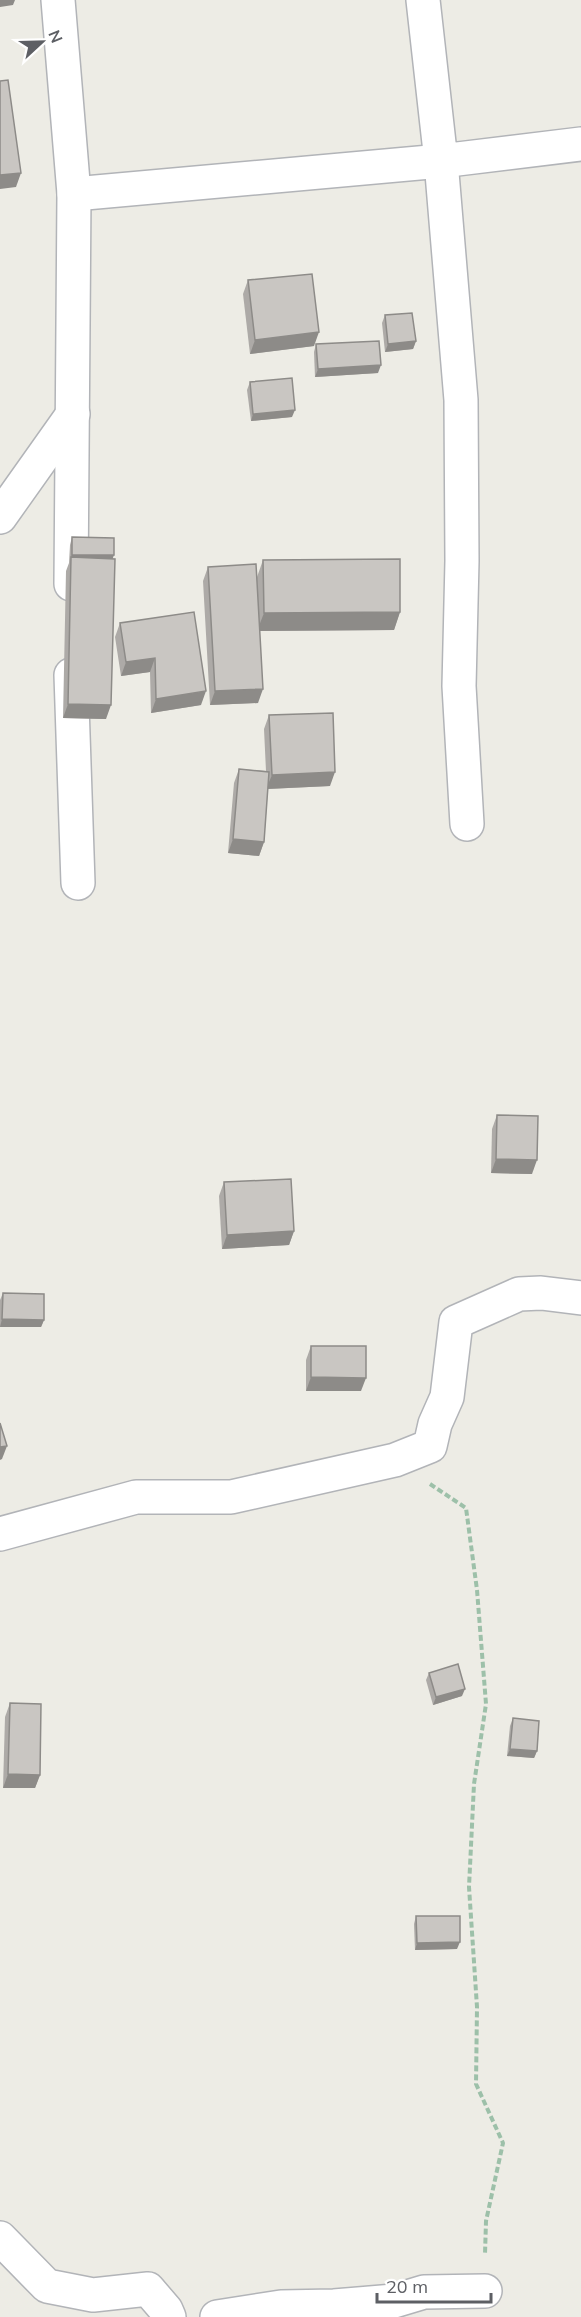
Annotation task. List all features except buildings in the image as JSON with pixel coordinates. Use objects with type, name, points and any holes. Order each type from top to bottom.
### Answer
[{"type":"street","points":[[58,0],[74,194],[71,615]]},
{"type":"street","points":[[423,0],[441,161],[461,400],[462,561],[459,686],[468,824]]},
{"type":"street","points":[[74,194],[441,161],[581,144]]},
{"type":"street","points":[[0,517],[73,414]]},
{"type":"street","points":[[71,650],[78,883]]},
{"type":"street","points":[[0,1534],[136,1497],[231,1497],[395,1460],[430,1446],[435,1424],[447,1397],[456,1322],[519,1294],[541,1293],[581,1298]]},
{"type":"street","points":[[0,2238],[47,2286],[93,2295],[148,2289],[166,2310],[169,2317]]},
{"type":"street","points":[[217,2317],[281,2307],[334,2307],[394,2301],[424,2292],[485,2291]]},
{"type":"path","points":[[395,1460],[466,1508],[477,1590],[486,1704],[474,1784],[469,1887],[477,2007],[476,2084],[503,2143],[486,2221],[485,2291]]}]
